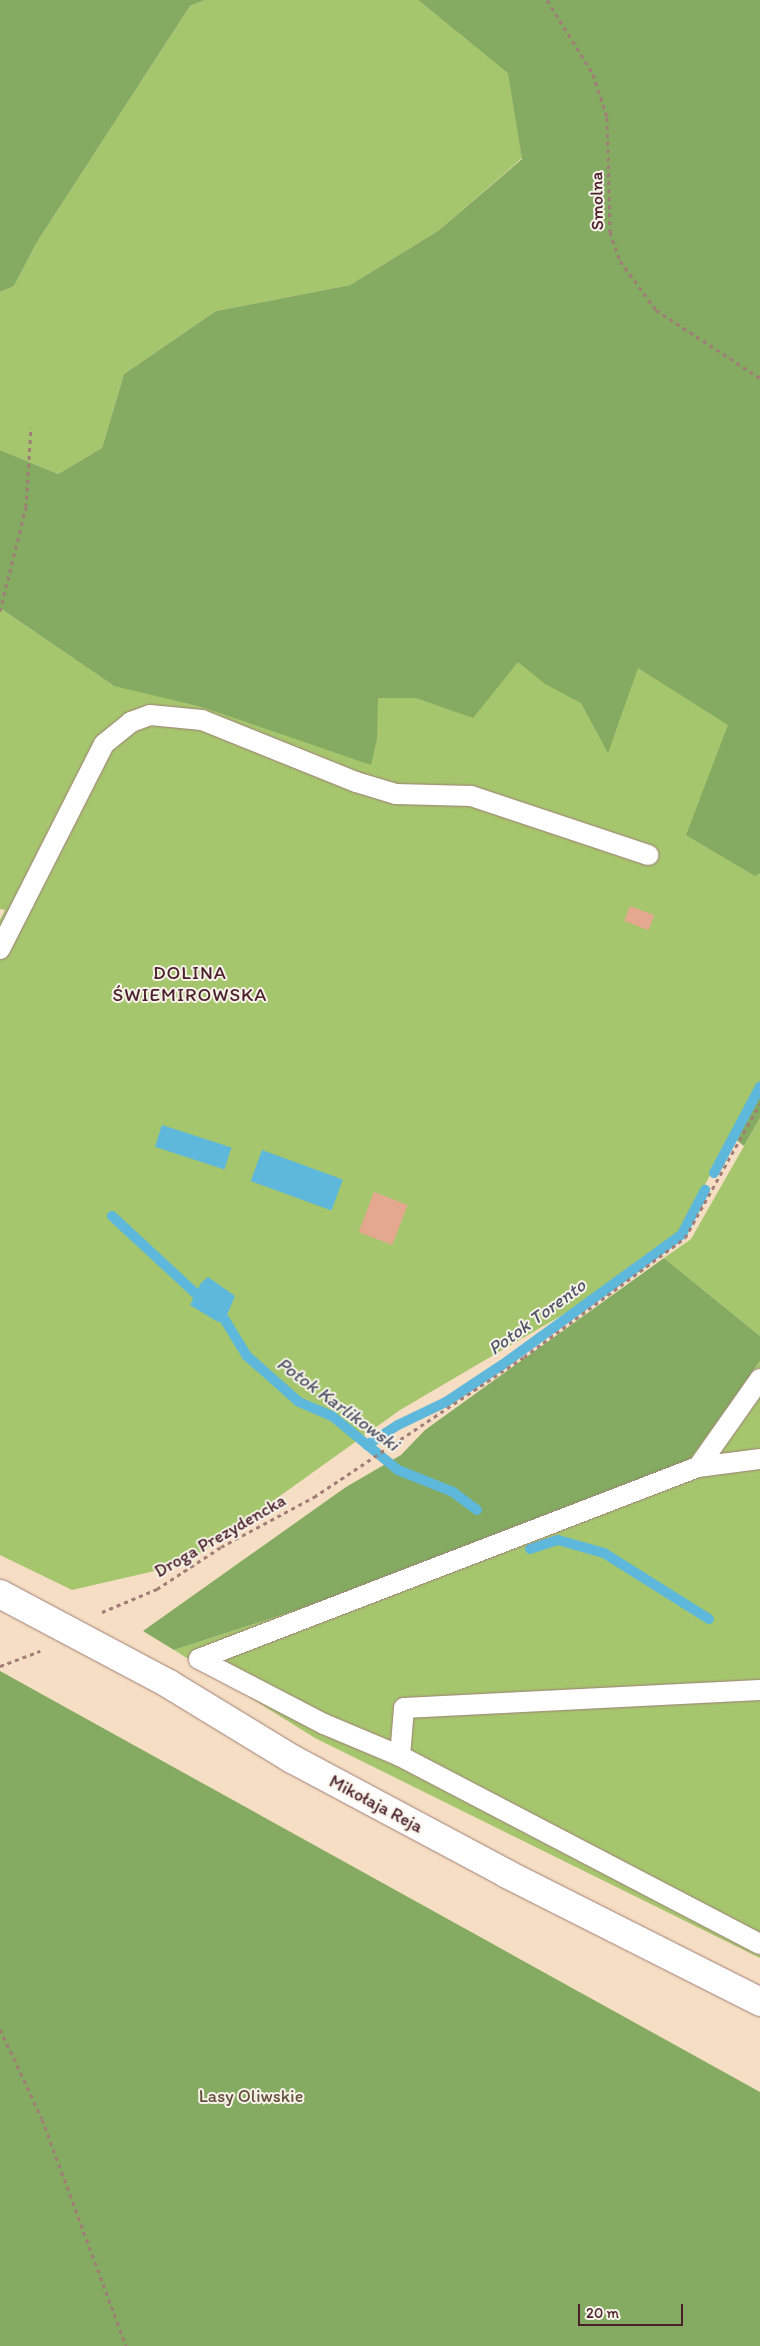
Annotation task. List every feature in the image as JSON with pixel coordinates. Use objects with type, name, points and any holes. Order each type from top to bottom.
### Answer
[{"type":"street","name":"Mikołaja Reja","points":[[0,1594],[78,1634],[318,1773],[507,1874],[760,2002]]},
{"type":"lane","points":[[0,949],[104,744],[131,722],[150,715],[202,720],[356,782],[396,794],[471,796],[648,855]]},
{"type":"lane","points":[[698,1467],[760,1379]]},
{"type":"lane","points":[[760,1459],[698,1467],[199,1660],[324,1724],[400,1756],[760,1944]]},
{"type":"lane","points":[[400,1756],[404,1708],[760,1690]]},
{"type":"path","name":"Smolna","points":[[547,0],[593,74],[607,117],[610,232],[620,261],[656,310],[760,378]]},
{"type":"path","points":[[0,611],[26,507],[31,427]]},
{"type":"path","name":"Droga Prezydencka","points":[[78,1634],[102,1611],[157,1589],[221,1547],[314,1497],[524,1357],[685,1238],[760,1103]]},
{"type":"path","points":[[0,2029],[42,2119],[126,2346]]},
{"type":"green space","points":[[0,0],[205,0],[190,6],[37,242],[14,286],[0,292]]},
{"type":"green space","points":[[205,0],[418,0],[509,73],[522,158],[438,231],[350,285],[216,311],[124,374],[102,448],[58,474],[0,450],[0,292],[14,286],[37,242],[190,6]]},
{"type":"green space","points":[[418,0],[760,0],[760,873],[755,876],[686,835],[728,725],[638,668],[608,753],[581,703],[545,684],[518,662],[473,718],[416,698],[378,698],[377,739],[371,765],[202,707],[114,686],[0,608],[0,450],[58,474],[102,448],[124,374],[216,311],[350,285],[438,231],[522,159],[508,73]]},
{"type":"green space","points":[[760,597],[760,1081],[681,1230],[569,1311],[400,1410],[185,1564],[72,1590],[0,1555],[0,920],[5,910],[0,909],[0,608],[114,686]]},
{"type":"green space","points":[[760,1081],[760,1118],[744,1146],[733,1137]]},
{"type":"green space","points":[[760,1118],[760,1336],[664,1258],[691,1239]]},
{"type":"green space","points":[[664,1258],[760,1336],[760,1361],[689,1460],[407,1574],[174,1650],[143,1631],[346,1487],[401,1455],[425,1430]]},
{"type":"green space","points":[[760,1361],[760,1958],[315,1738],[174,1650],[407,1574],[742,1387]]},
{"type":"green space","name":"Lasy Oliwskie","points":[[0,1671],[760,2092],[760,2346],[0,2346]]},
{"type":"water","points":[[162,1125],[231,1148],[224,1169],[155,1147]]},
{"type":"water","points":[[262,1150],[343,1179],[332,1210],[251,1181]]},
{"type":"water","points":[[208,1277],[235,1296],[225,1320],[218,1322],[190,1305],[201,1283]]},
{"type":"building","points":[[630,906],[654,915],[649,930],[624,921]]},
{"type":"building","points":[[374,1192],[408,1205],[392,1245],[359,1232]]},
{"type":"waterway","name":"Potok Torento","points":[[714,1173],[760,1087]]},
{"type":"waterway","name":"Potok Torento","points":[[367,1445],[398,1425],[446,1402],[502,1365],[682,1234],[705,1190]]},
{"type":"waterway","name":"Potok Karlikowski","points":[[112,1216],[205,1302]]},
{"type":"waterway","name":"Potok Karlikowski","points":[[216,1311],[225,1320],[247,1356],[299,1402],[332,1416],[398,1470],[453,1492],[477,1510]]},
{"type":"waterway","name":"Potok Karlikowski","points":[[530,1549],[558,1540],[604,1553],[709,1619]]},
{"type":"district","name":"DOLINA ŚWIEMIROWSKA","points":[[190,984]]}]
